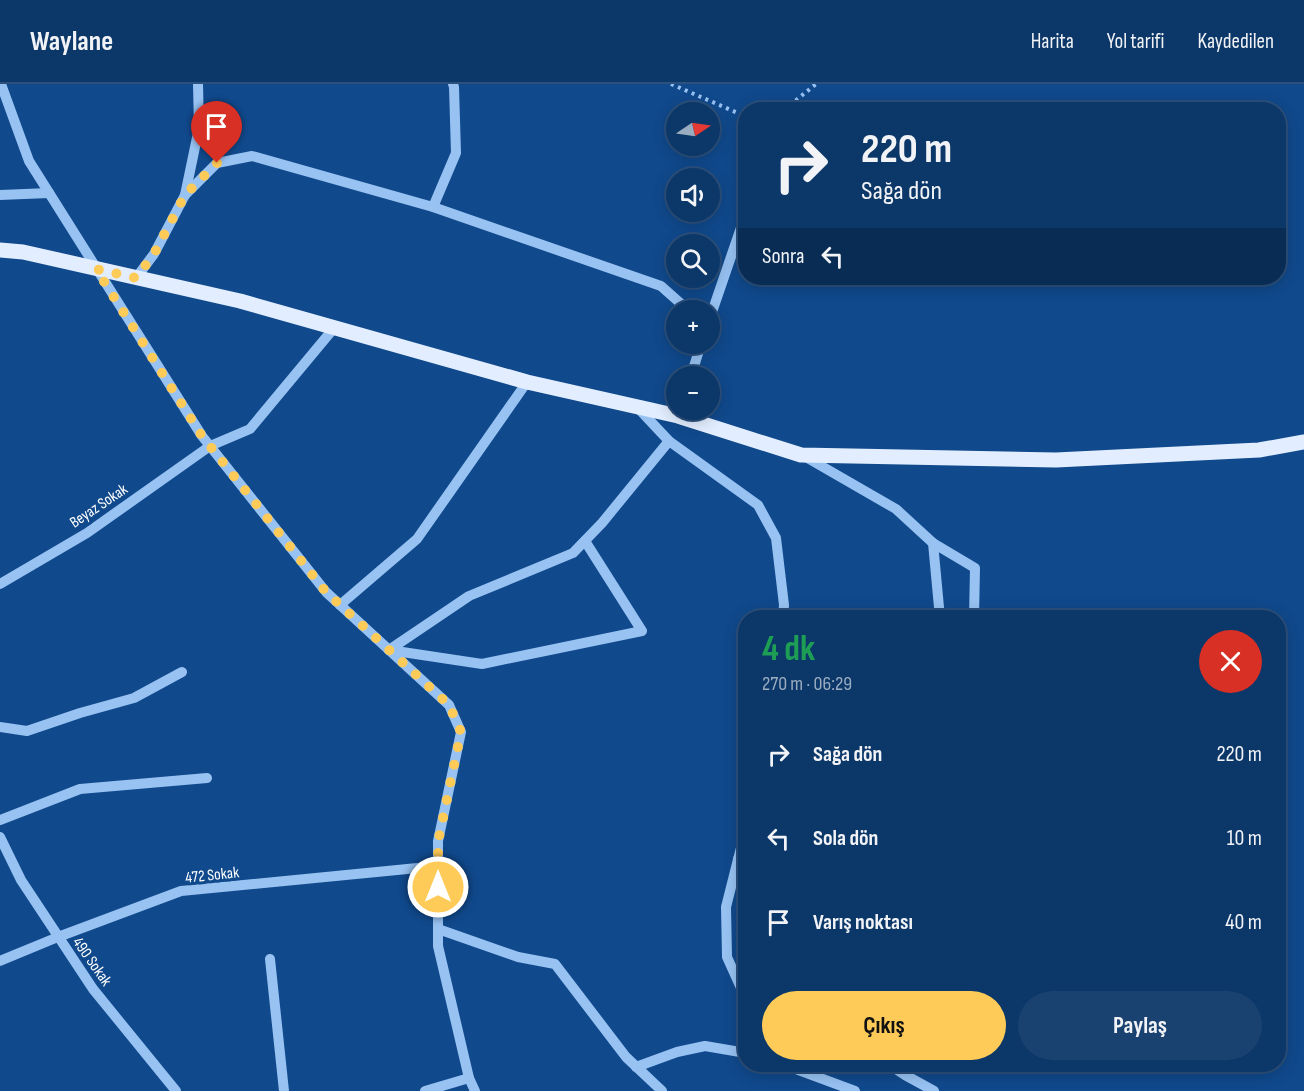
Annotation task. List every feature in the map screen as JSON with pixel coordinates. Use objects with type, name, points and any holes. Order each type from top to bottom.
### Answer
[{"type":"main road","points":[[0,250],[23,252],[240,302],[527,382],[666,411]]},
{"type":"main road","points":[[699,420],[801,455],[1056,460],[1259,450],[1304,442]]},
{"type":"street","points":[[2,84],[29,161],[202,436],[326,592],[449,705],[461,732],[438,842],[438,946],[469,1078],[475,1091]]},
{"type":"street","points":[[136,278],[154,254],[185,195],[199,128],[198,84]]},
{"type":"street","points":[[434,207],[456,153],[453,84]]},
{"type":"street","points":[[185,195],[217,163],[252,156],[434,207],[661,286],[677,300]]},
{"type":"street","points":[[0,195],[49,193]]},
{"type":"street","points":[[716,300],[738,236]]},
{"type":"street","name":"Beyaz Sokak","points":[[0,584],[87,533],[210,446],[250,429],[334,328]]},
{"type":"street","points":[[340,605],[417,539],[527,382]]},
{"type":"street","points":[[637,406],[669,441],[758,505],[776,538],[784,610]]},
{"type":"street","points":[[388,650],[469,596],[573,553],[602,524],[669,441]]},
{"type":"street","points":[[801,455],[896,509],[933,543],[975,568],[974,610]]},
{"type":"street","points":[[388,650],[482,663],[642,631],[585,541]]},
{"type":"street","points":[[933,543],[939,610]]},
{"type":"street","points":[[0,727],[27,731],[134,698],[182,672]]},
{"type":"street","points":[[0,820],[80,789],[207,778]]},
{"type":"street","name":"490 Sokak","points":[[0,837],[21,880],[93,989],[176,1091]]},
{"type":"street","points":[[738,859],[726,907],[728,957],[738,980]]},
{"type":"street","name":"472 Sokak","points":[[0,961],[181,891],[438,866]]},
{"type":"street","points":[[438,929],[518,957],[555,964],[626,1057],[662,1091]]},
{"type":"street","points":[[270,959],[284,1091]]},
{"type":"street","points":[[636,1066],[677,1052],[705,1046],[738,1052]]},
{"type":"street","points":[[804,1072],[855,1091]]},
{"type":"street","points":[[900,1072],[934,1091]]},
{"type":"street","points":[[425,1091],[469,1078]]},
{"type":"path","points":[[671,84],[738,113]]},
{"type":"path","points":[[794,102],[816,84]]},
{"type":"route","points":[[217,163],[185,195],[154,254],[136,278],[96,269],[202,436],[326,592],[449,705],[461,732],[438,842],[438,887]]}]
